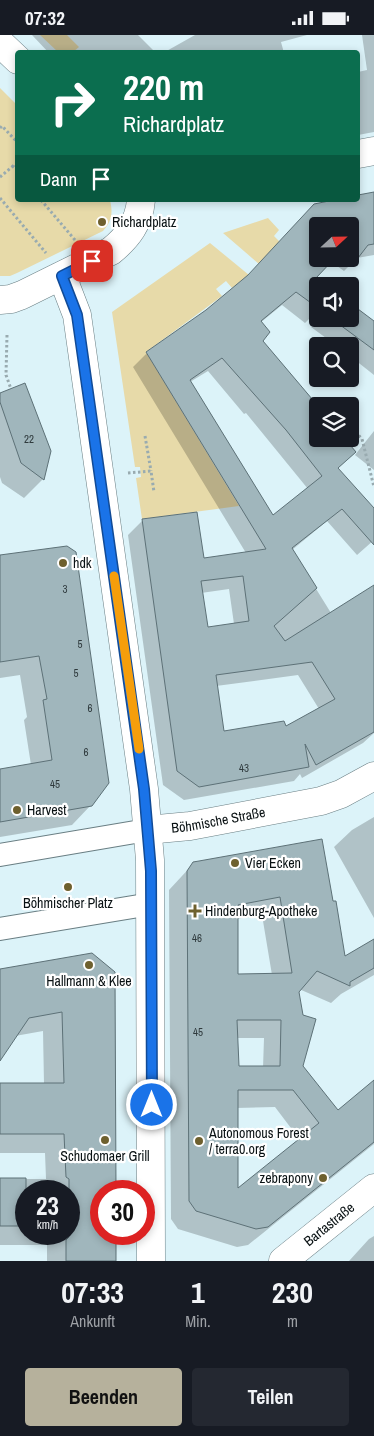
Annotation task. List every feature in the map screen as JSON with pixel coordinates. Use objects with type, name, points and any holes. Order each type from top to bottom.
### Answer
[{"type":"street","points":[[0,43],[15,57]]},
{"type":"street","points":[[360,154],[374,151]]},
{"type":"street","points":[[0,300],[22,295],[55,265],[111,251],[123,241],[132,229],[140,213],[141,202]]},
{"type":"street","points":[[55,265],[77,315],[139,753],[148,831],[151,871],[151,1261]]},
{"type":"street","name":"Böhmische Straße","points":[[0,855],[190,826],[321,801],[341,794],[374,776]]},
{"type":"street","points":[[0,929],[151,904]]},
{"type":"street","name":"Bartastraße","points":[[283,1261],[374,1188]]},
{"type":"path","points":[[0,128],[2,125],[15,140]]},
{"type":"path","points":[[0,176],[13,166]]},
{"type":"path","points":[[0,198],[55,265]]},
{"type":"path","points":[[44,202],[76,241]]},
{"type":"path","points":[[7,335],[6,375],[12,389]]},
{"type":"path","points":[[145,435],[154,492]]},
{"type":"path","points":[[359,436],[362,439],[374,487]]},
{"type":"path","points":[[128,473],[151,471]]},
{"type":"shaded area","points":[[40,35],[67,35],[79,47],[75,50],[56,50]]},
{"type":"shaded area","points":[[0,88],[15,103],[15,202],[110,202],[111,217],[103,231],[10,276],[0,276]]},
{"type":"shaded area","points":[[268,218],[279,230],[274,236],[280,242],[259,264],[223,233]]},
{"type":"shaded area","points":[[210,243],[249,275],[232,288],[226,281],[216,289],[222,296],[146,352],[239,506],[142,519],[136,478],[141,477],[140,467],[135,467],[112,312]]},
{"type":"building","points":[[374,192],[374,244],[368,245],[359,257],[359,217],[309,217],[309,267],[326,267],[317,277],[309,277],[309,301],[296,292],[261,321],[270,332],[263,341],[310,397],[309,447],[352,447],[356,452],[338,468],[374,508],[374,545],[342,509],[292,548],[317,588],[274,626],[285,641],[374,585],[374,732],[316,765],[305,744],[309,767],[199,787],[177,771],[142,519],[197,512],[204,558],[266,549],[146,352],[206,310],[248,275],[314,204],[324,202],[360,202],[360,195]],"holes":[[[222,358],[286,430],[322,476],[273,515],[190,380]],[[243,576],[249,621],[208,627],[201,581]],[[312,662],[335,699],[286,726],[284,721],[224,731],[216,675]]]},
{"type":"building","points":[[359,310],[374,321],[374,350],[359,337],[343,327],[359,327]]},
{"type":"building","points":[[25,383],[51,451],[44,480],[21,463],[0,402],[0,393]]},
{"type":"building","points":[[67,546],[76,552],[109,783],[92,806],[0,822],[0,769],[52,760],[43,700],[47,699],[39,656],[0,662],[0,555]]},
{"type":"building","points":[[322,839],[333,901],[336,901],[345,956],[374,939],[374,968],[350,982],[350,986],[317,971],[299,992],[303,1015],[316,1019],[303,1066],[338,1110],[374,1080],[374,1142],[268,1227],[256,1229],[196,1211],[189,1201],[187,871],[193,862]],"holes":[[[280,897],[292,973],[238,974],[238,905]],[[237,1020],[281,1020],[280,1066],[239,1066]],[[238,1090],[293,1090],[319,1123],[238,1188]]]},
{"type":"building","points":[[92,953],[115,972],[116,1180],[90,1180],[90,1245],[116,1245],[116,1261],[66,1261],[66,1245],[80,1245],[80,1180],[69,1180],[66,1177],[64,1134],[0,1134],[0,1083],[64,1083],[62,1012],[29,1018],[0,1061],[0,969]]},
{"type":"building","points":[[0,1178],[26,1178],[26,1180],[15,1180],[15,1226],[0,1226]]},
{"type":"slow traffic","points":[[114,576],[139,749]]},
{"type":"place","name":"Richardplatz","points":[[102,222]]},
{"type":"place","name":"hdk","points":[[63,563]]},
{"type":"place","name":"Harvest","points":[[17,810]]},
{"type":"place","name":"Vier Ecken","points":[[235,863]]},
{"type":"place","name":"Böhmischer Platz","points":[[68,887]]},
{"type":"place","name":"Hindenburg-Apotheke","points":[[195,911]]},
{"type":"place","name":"Hallmann & Klee","points":[[89,965]]},
{"type":"place","name":"Schudomaer Grill","points":[[105,1140]]},
{"type":"place","name":"Autonomous Forest / terra0.org","points":[[199,1141]]},
{"type":"place","name":"zebrapony","points":[[323,1178]]},
{"type":"route","points":[[92,261],[62,276],[77,315],[144,789],[151,871],[152,1105]]}]
